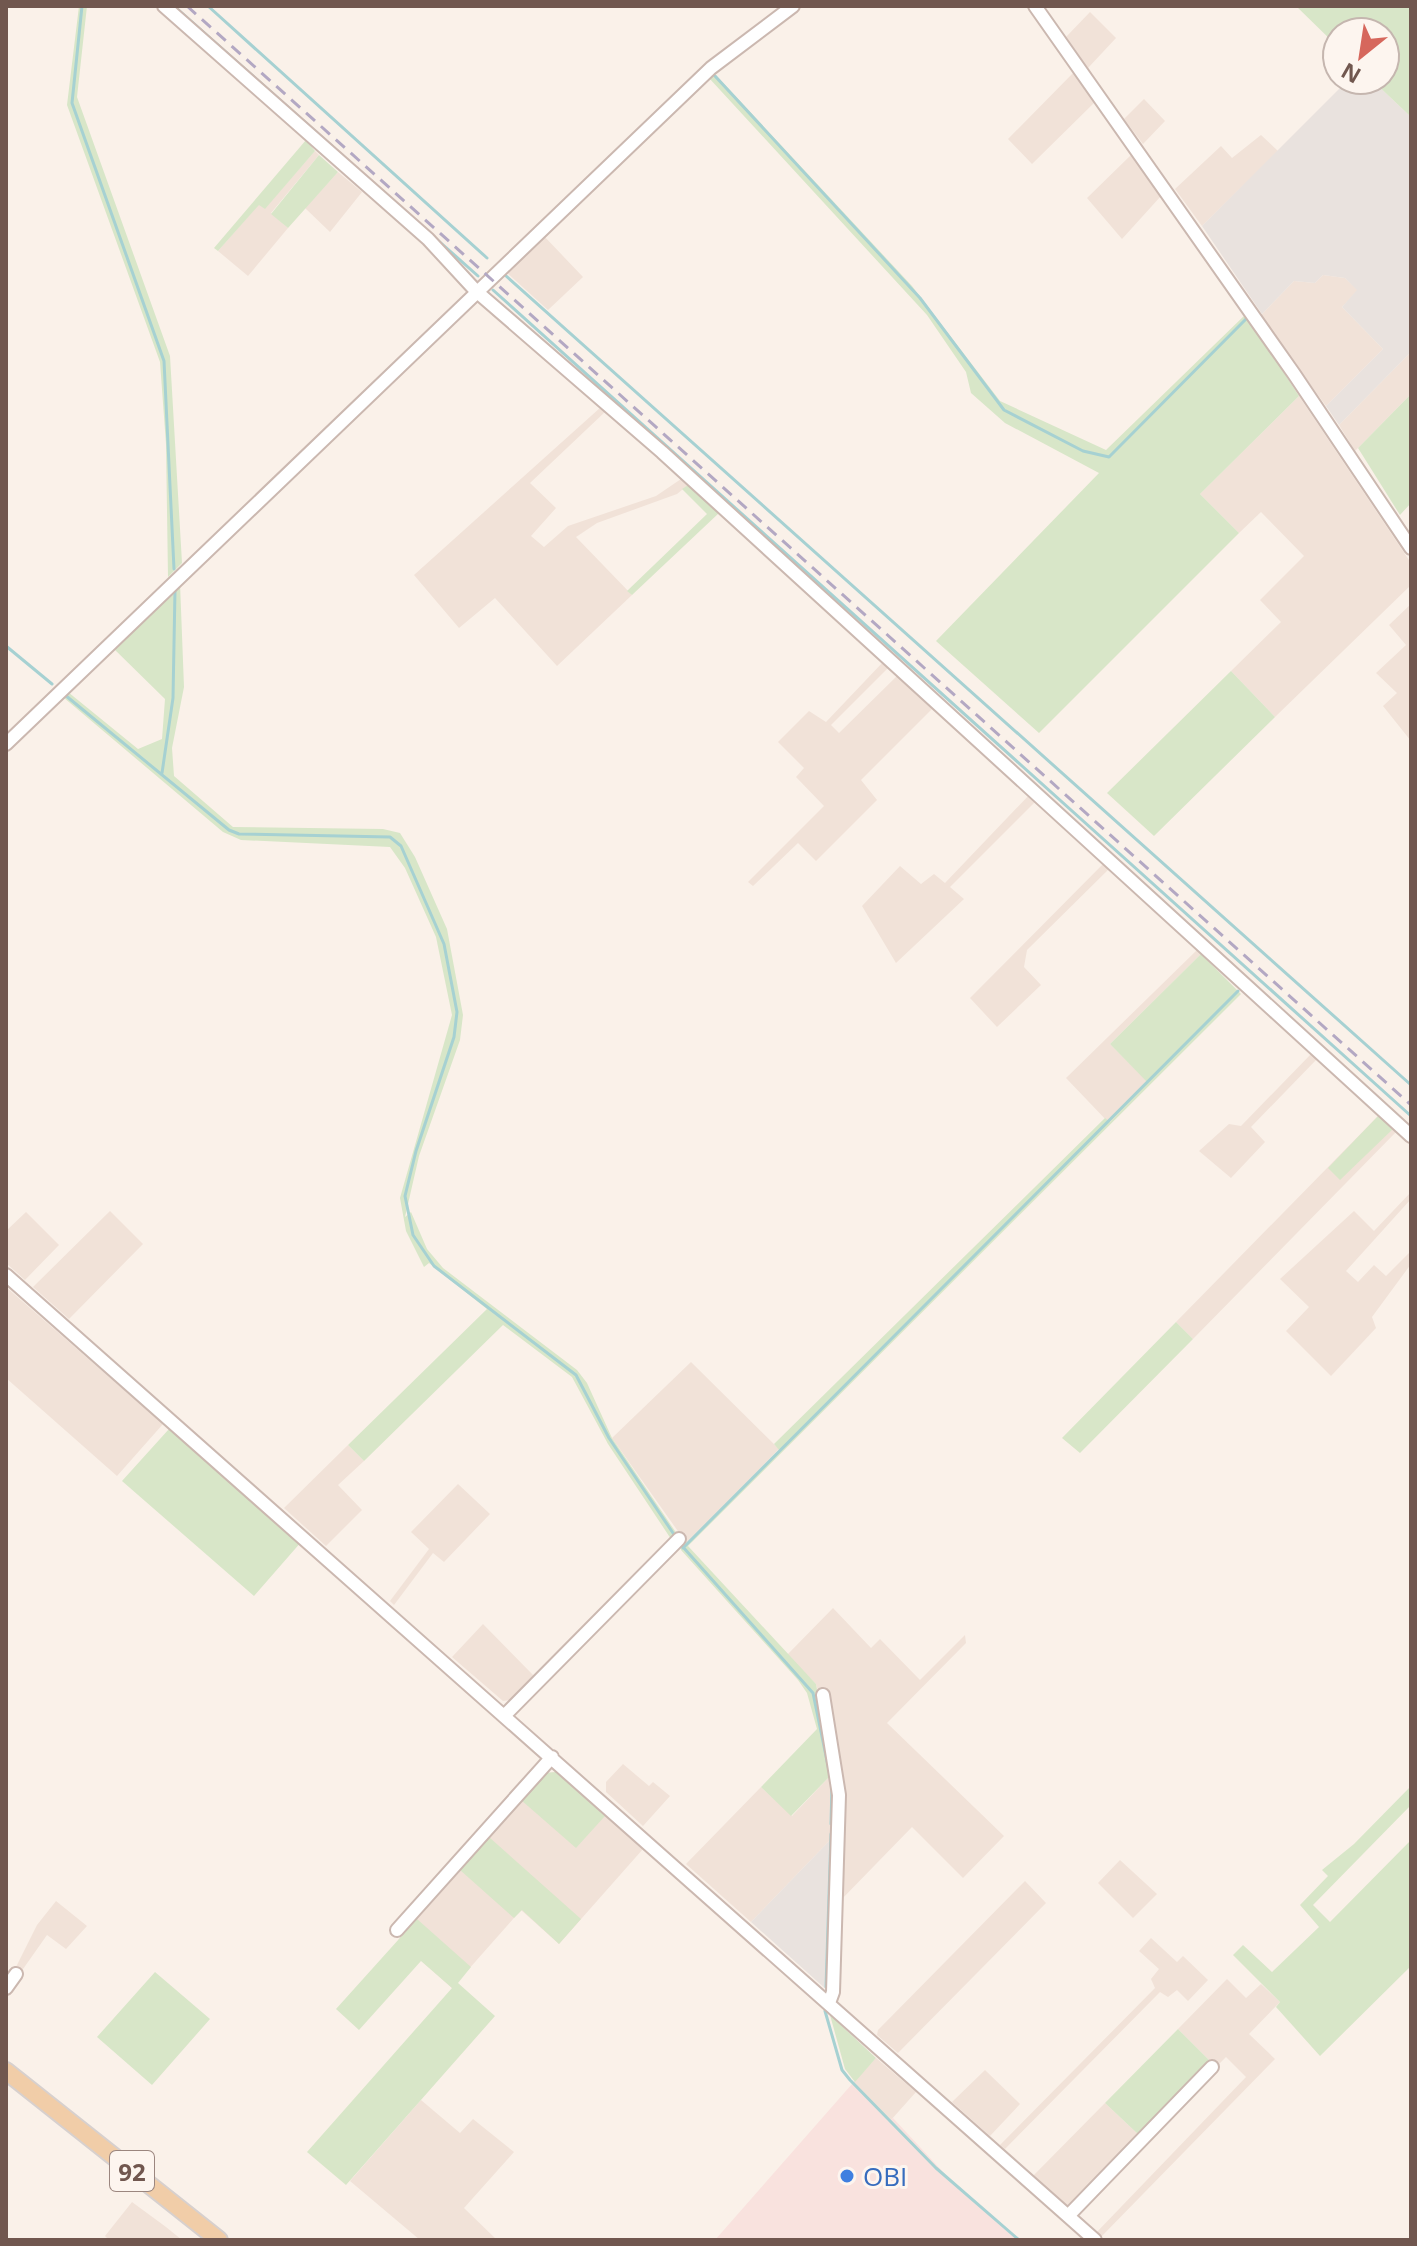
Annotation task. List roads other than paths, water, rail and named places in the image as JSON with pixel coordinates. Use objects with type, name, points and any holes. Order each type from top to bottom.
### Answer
[{"type":"main road","name":"92","points":[[6,2071],[219,2240]]},
{"type":"street","points":[[164,6],[428,239],[476,291],[662,452],[1411,1136]]},
{"type":"street","points":[[6,744],[711,68],[793,6]]},
{"type":"street","points":[[1035,6],[1294,374],[1411,548]]},
{"type":"street","points":[[6,1275],[1095,2240]]},
{"type":"street","points":[[505,1715],[679,1539]]},
{"type":"street","points":[[823,1695],[839,1795],[833,1992],[829,2003]]},
{"type":"street","points":[[397,1930],[552,1757]]},
{"type":"street","points":[[6,1988],[16,1974]]},
{"type":"street","points":[[1068,2216],[1212,2067]]},
{"type":"waterway","points":[[82,6],[72,103],[164,361],[174,569]]},
{"type":"waterway","points":[[174,6],[332,146]]},
{"type":"waterway","points":[[208,6],[487,258]]},
{"type":"waterway","points":[[715,76],[920,298],[1004,410],[1083,451],[1109,457],[1246,319]]},
{"type":"waterway","points":[[433,236],[478,276]]},
{"type":"waterway","points":[[505,275],[1411,1085]]},
{"type":"waterway","points":[[493,290],[1411,1116]]},
{"type":"waterway","points":[[162,773],[173,698],[175,590]]},
{"type":"waterway","points":[[6,646],[52,684]]},
{"type":"waterway","points":[[65,695],[229,830],[239,834],[390,837],[401,846],[444,944],[457,1012],[454,1037],[416,1151],[405,1196],[413,1235],[434,1266],[576,1375],[609,1438],[675,1536]]},
{"type":"waterway","points":[[683,1548],[1238,991]]},
{"type":"waterway","points":[[683,1547],[813,1693],[832,1785],[831,1824]]},
{"type":"waterway","points":[[826,1987],[831,1834]]},
{"type":"waterway","points":[[825,2011],[842,2070],[850,2080],[936,2168],[1019,2240]]},
{"type":"railway","points":[[187,6],[1411,1105]]},
{"type":"place","name":"OBI","points":[[847,2176]]}]
